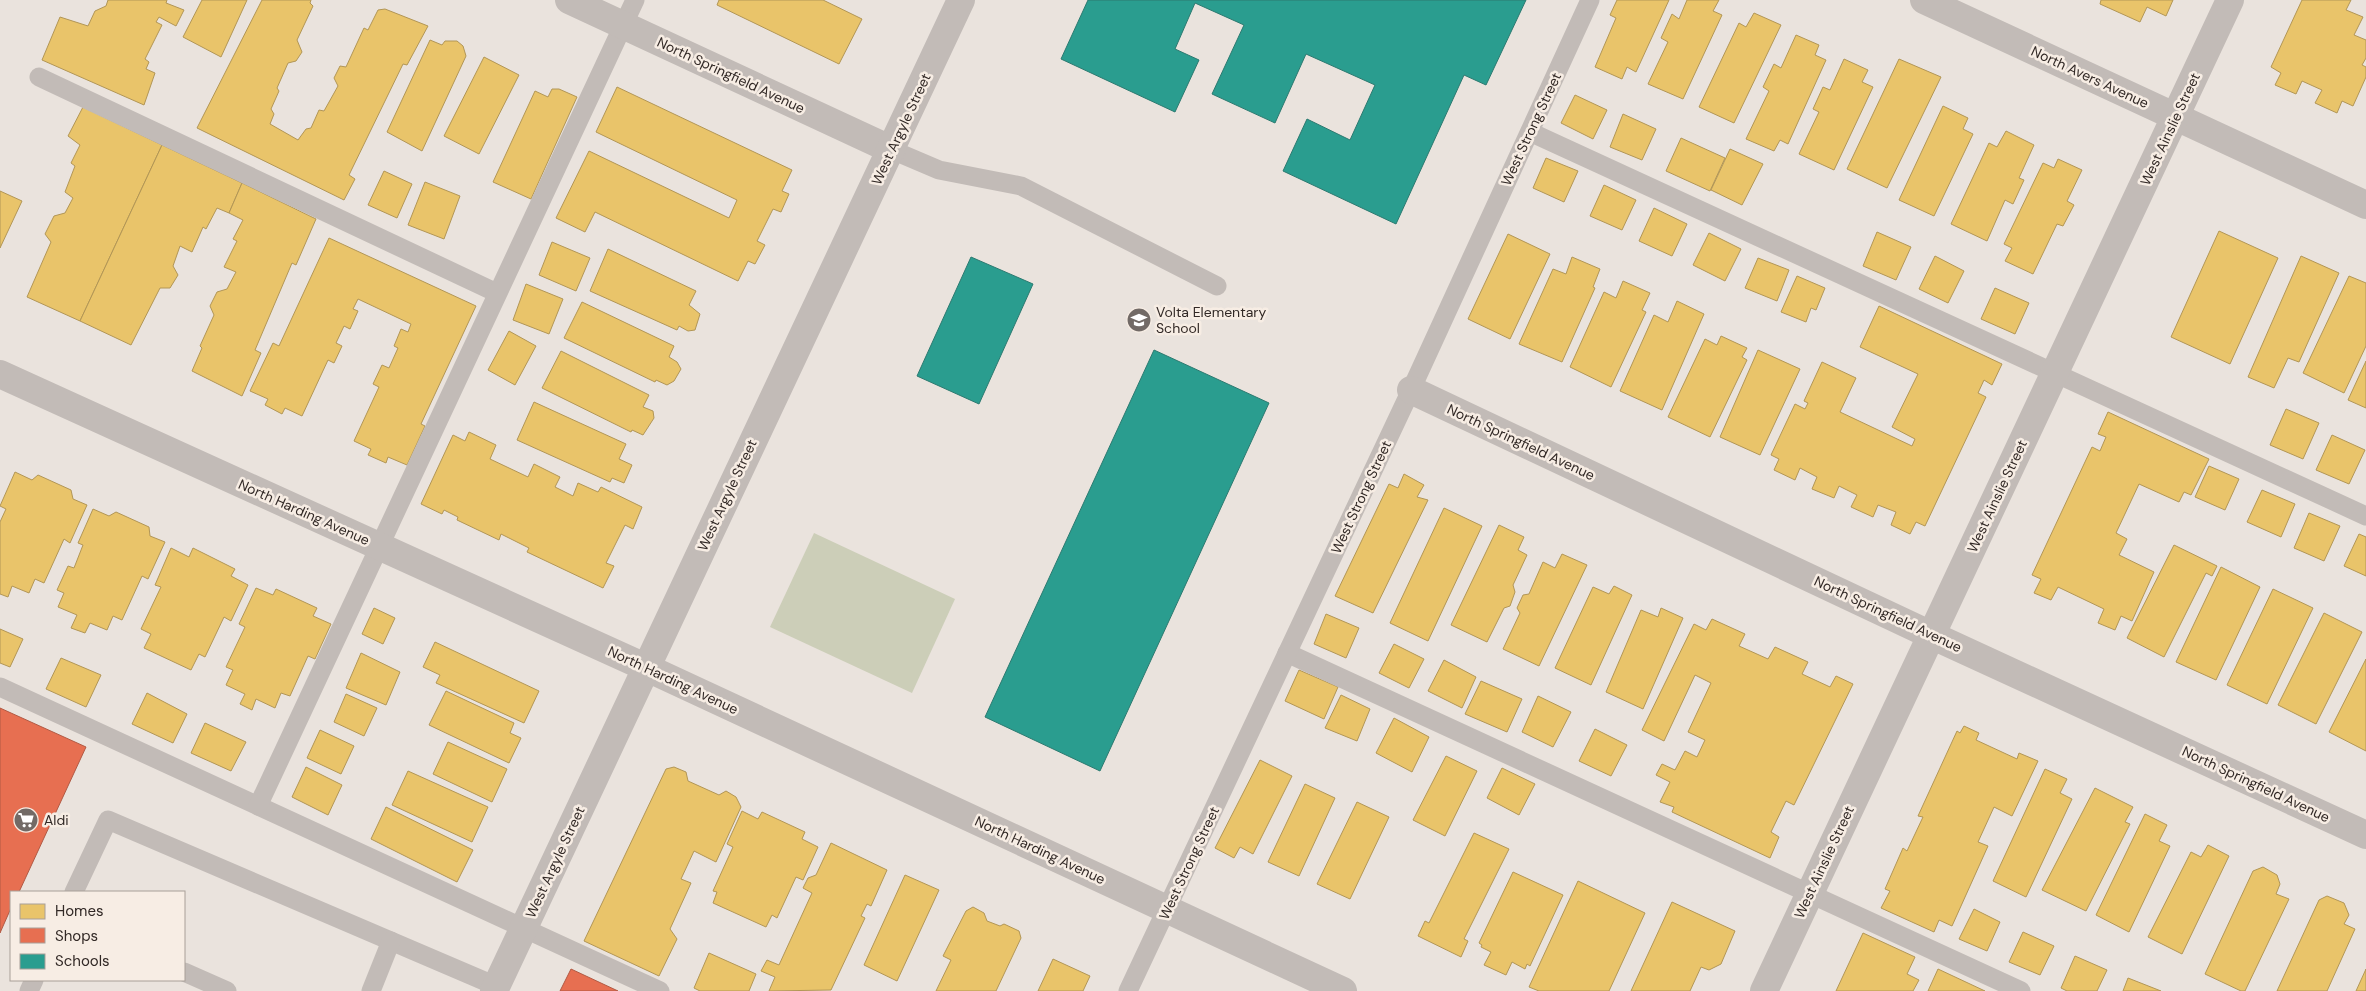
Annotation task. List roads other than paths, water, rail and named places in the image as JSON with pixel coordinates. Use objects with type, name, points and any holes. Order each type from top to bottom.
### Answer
[{"type":"street","name":"North Springfield Avenue","points":[[569,0],[892,150]]},
{"type":"street","name":"West Argyle Street","points":[[495,989],[892,150],[960,0]]},
{"type":"street","name":"North Avers Avenue","points":[[1924,0],[2366,205]]},
{"type":"street","name":"West Ainslie Street","points":[[1764,991],[2230,0]]},
{"type":"street","name":"North Harding Avenue","points":[[0,374],[646,667],[1342,991]]},
{"type":"street","name":"North Springfield Avenue","points":[[1411,390],[1931,635],[2366,835]]},
{"type":"lane","points":[[258,806],[635,0]]},
{"type":"lane","name":"West Strong Street","points":[[1128,991],[1411,390],[1590,0]]},
{"type":"lane","points":[[39,77],[497,293]]},
{"type":"lane","points":[[1530,132],[2366,516]]},
{"type":"lane","points":[[892,150],[939,170],[1020,186],[1218,286]]},
{"type":"lane","points":[[1287,653],[1810,892],[2021,991]]},
{"type":"lane","points":[[0,687],[660,991]]},
{"type":"lane","points":[[74,891],[108,820],[391,941],[495,989]]},
{"type":"lane","points":[[371,991],[391,941]]},
{"type":"lane","points":[[185,972],[227,991]]},
{"type":"place","name":"Volta Elementary School","points":[[1139,320]]},
{"type":"place","name":"Aldi","points":[[26,820]]}]
